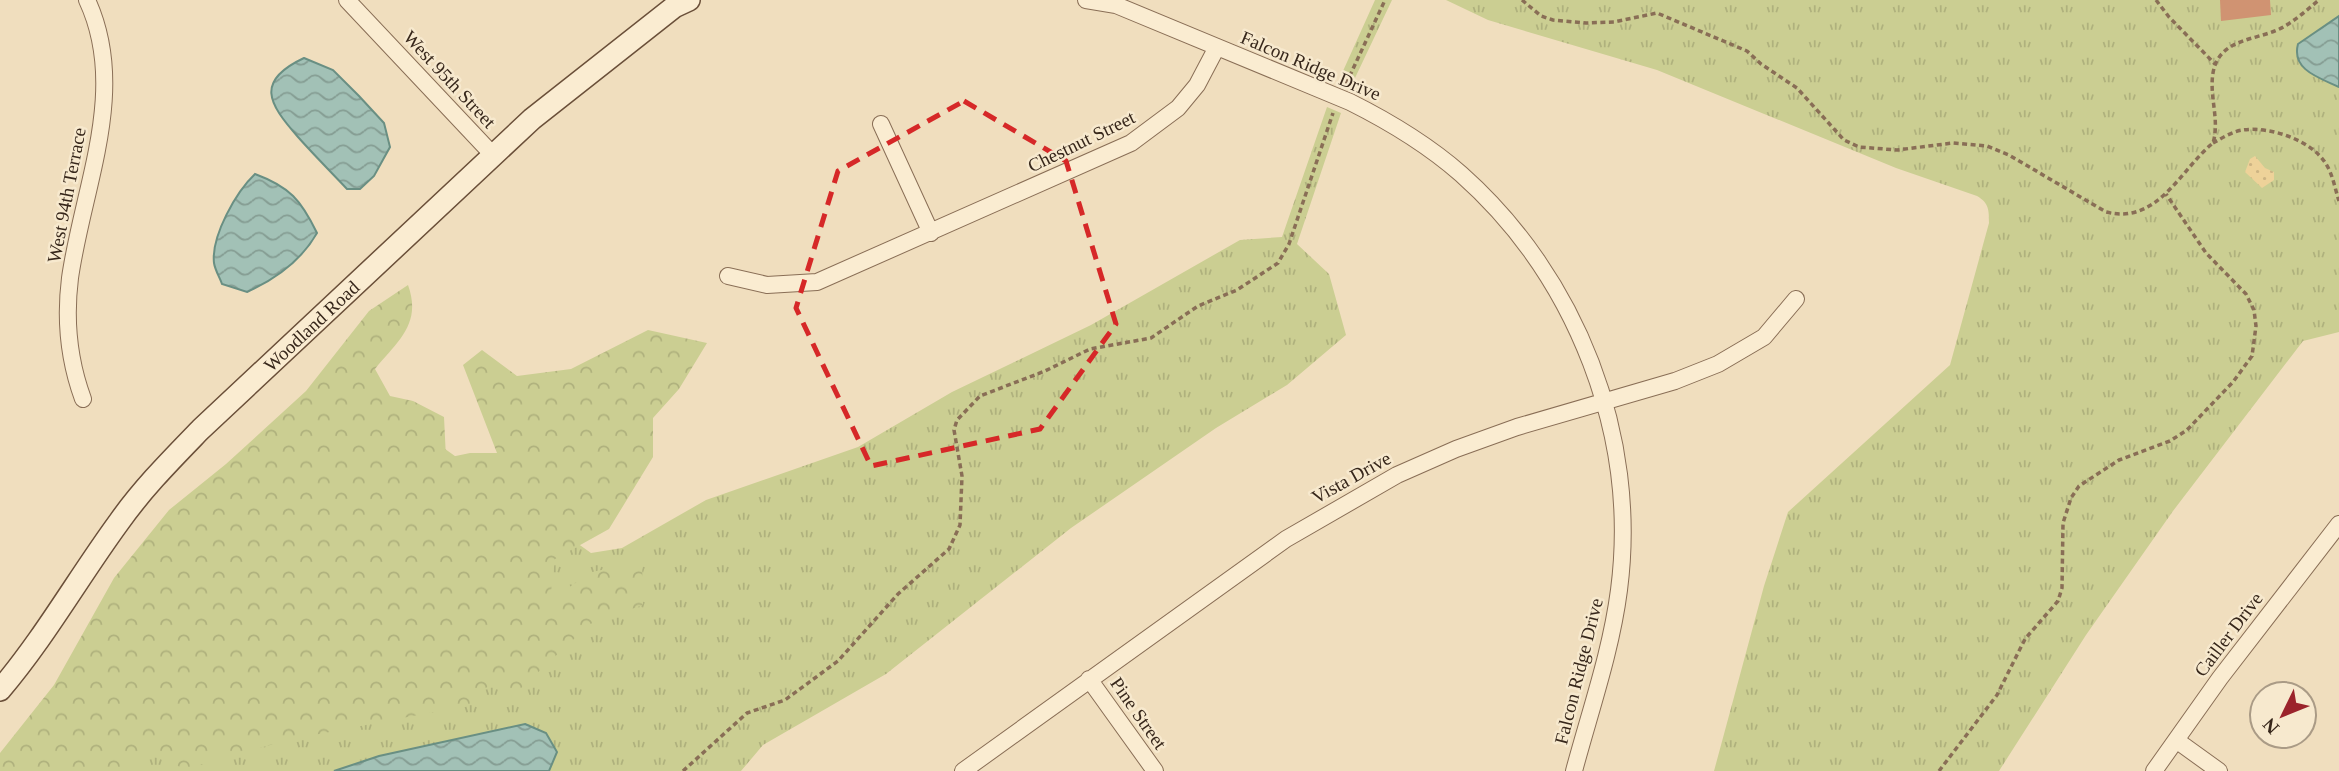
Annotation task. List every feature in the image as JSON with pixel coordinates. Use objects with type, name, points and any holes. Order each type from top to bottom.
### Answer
[{"type":"main road","name":"Woodland Road","points":[[0,690],[33,652],[100,549],[151,481],[261,370],[493,155],[565,92],[681,2]]},
{"type":"street","name":"West 94th Terrace","points":[[83,399],[75,376],[69,332],[70,279],[104,110],[104,54],[87,0]]},
{"type":"street","name":"West 95th Street","points":[[347,0],[493,155]]},
{"type":"street","name":"Falcon Ridge Drive","points":[[1086,0],[1115,3],[1340,97],[1422,143],[1461,174],[1496,208],[1552,281],[1575,324],[1605,402],[1618,466],[1621,562],[1610,639],[1574,771]]},
{"type":"street","name":"Chestnut Street","points":[[729,276],[767,285],[817,282],[1131,143],[1156,127],[1197,85],[1217,47]]},
{"type":"street","points":[[881,124],[931,233]]},
{"type":"street","name":"Vista Drive","points":[[962,771],[1286,539],[1340,505],[1456,449],[1675,381],[1743,352],[1764,337],[1796,299]]},
{"type":"street","name":"Cailler Drive","points":[[2154,771],[2339,524]]},
{"type":"street","name":"Pine Street","points":[[1089,679],[1154,771]]},
{"type":"street","points":[[2176,740],[2219,771]]},
{"type":"path","points":[[683,771],[747,713],[785,700],[838,661],[898,594],[949,549],[960,524],[962,476],[954,430],[957,420],[980,396],[1045,371],[1090,349],[1151,338],[1198,306],[1237,290],[1278,263],[1289,244],[1340,97],[1385,0]]},
{"type":"path","points":[[1521,0],[1541,16],[1553,20],[1595,23],[1657,13],[1732,43],[1797,88],[1844,140],[1859,147],[1897,150],[1953,143],[1987,146],[2009,155],[2106,212],[2120,215],[2136,213],[2166,194],[2213,143],[2239,130],[2263,128],[2313,150],[2326,164],[2339,201]]},
{"type":"path","points":[[2156,0],[2168,17],[2215,64]]},
{"type":"path","points":[[2213,143],[2217,130],[2212,91],[2215,64],[2232,45],[2283,28],[2319,0]]},
{"type":"path","points":[[1939,771],[1997,695],[2025,639],[2058,601],[2062,588],[2063,523],[2071,498],[2079,486],[2119,460],[2171,441],[2187,430],[2225,390],[2252,355],[2256,326],[2246,294],[2206,253],[2166,194]]},
{"type":"highlighted area","points":[[964,101],[1066,161],[1116,324],[1040,429],[871,466],[796,308],[838,171]]},
{"type":"green space","points":[[1375,0],[1392,0],[1355,78],[1343,71]]},
{"type":"green space","points":[[1446,0],[2339,0],[2339,332],[2303,341],[2173,511],[2086,635],[1999,771],[1714,771],[1764,586],[1788,512],[1950,365],[1989,223],[1988,207],[1977,196],[1896,168],[1657,70],[1488,20]]},
{"type":"green space","points":[[1327,107],[1341,113],[1297,244],[1329,274],[1346,335],[1287,385],[1216,428],[1071,528],[886,674],[763,745],[741,771],[129,771],[344,377],[591,553],[622,548],[706,500],[858,447],[952,392],[1091,325],[1240,240],[1282,237]]},
{"type":"green space","points":[[408,285],[412,299],[410,321],[399,340],[375,369],[390,396],[413,401],[444,417],[446,458],[470,453],[497,453],[463,365],[482,350],[517,376],[571,369],[648,330],[707,343],[679,389],[653,418],[653,457],[609,529],[555,559],[550,600],[592,572],[642,561],[643,605],[590,624],[518,691],[489,685],[470,705],[288,740],[185,769],[146,753],[136,771],[0,771],[0,753],[54,685],[114,578],[169,510],[226,464],[306,391],[369,311]]},
{"type":"sand","points":[[2255,156],[2265,168],[2274,172],[2274,180],[2262,188],[2245,172],[2250,159]]},
{"type":"water","points":[[2339,16],[2339,87],[2309,72],[2303,67],[2297,53],[2298,44]]},
{"type":"water","points":[[304,58],[333,70],[384,123],[390,147],[374,176],[360,189],[347,189],[298,137],[279,114],[274,103],[271,93],[278,75]]},
{"type":"water","points":[[255,174],[277,184],[293,196],[317,233],[287,268],[247,292],[222,284],[215,266],[214,252],[226,215]]},
{"type":"water","points":[[525,724],[546,733],[557,752],[549,771],[334,771],[379,756]]},
{"type":"building","points":[[2220,0],[2270,0],[2271,15],[2221,21]]}]
